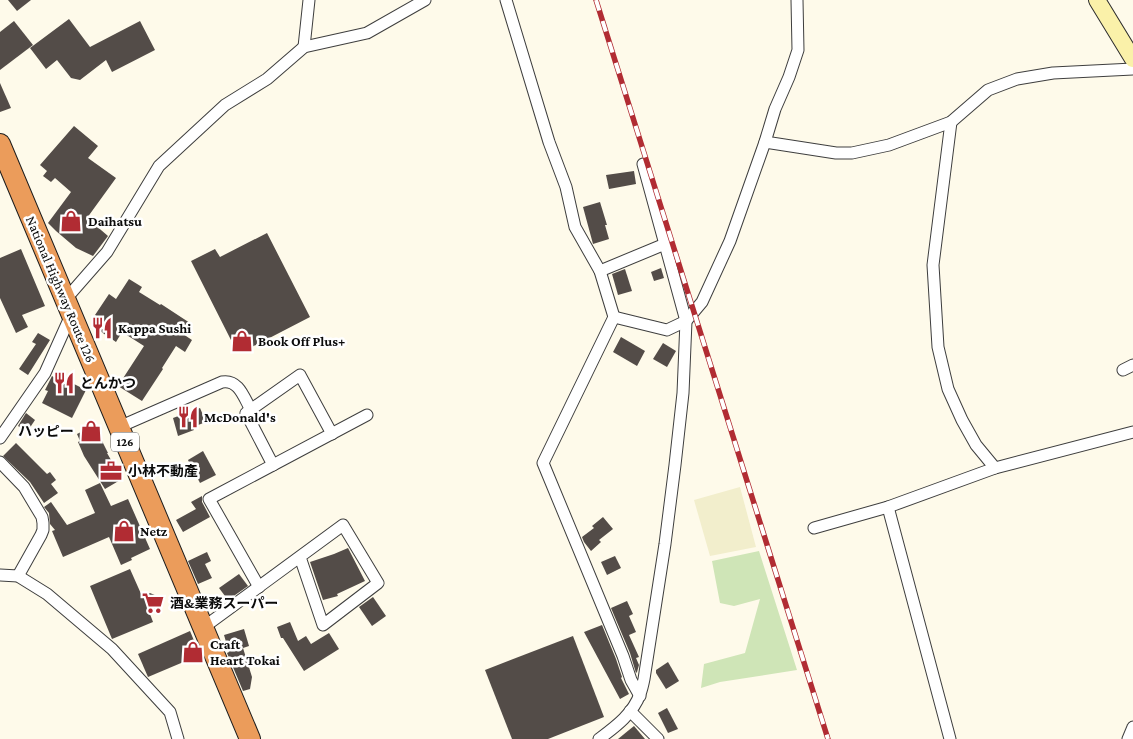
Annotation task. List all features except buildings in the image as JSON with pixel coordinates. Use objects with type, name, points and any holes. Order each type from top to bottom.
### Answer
[{"type":"highway","name":"National Highway Route 126","points":[[0,144],[250,739]]},
{"type":"street","points":[[304,47],[309,0]]},
{"type":"street","points":[[0,438],[45,373],[68,308],[108,252],[159,166],[225,105],[267,79],[304,47],[367,33],[425,0]]},
{"type":"street","points":[[506,0],[566,187],[575,227],[600,271],[614,317],[543,463],[623,656],[631,680],[640,696]]},
{"type":"street","points":[[614,317],[667,330],[686,321],[702,302],[730,242],[775,109],[798,50],[797,0]]},
{"type":"street","points":[[1097,0],[1133,59]]},
{"type":"street","points":[[765,142],[836,153],[852,153],[889,145],[951,122],[988,90],[1017,80],[1053,74],[1133,69]]},
{"type":"street","points":[[951,122],[933,265],[938,346],[948,389],[962,420],[976,445],[995,468]]},
{"type":"street","points":[[599,739],[619,724],[640,696],[665,544],[683,393],[686,321],[642,164]]},
{"type":"street","points":[[600,271],[665,244]]},
{"type":"street","points":[[273,465],[246,413],[300,375],[332,434]]},
{"type":"street","points":[[119,426],[228,381],[238,387],[251,410]]},
{"type":"street","points":[[259,587],[209,498],[367,416]]},
{"type":"street","points":[[814,528],[888,507],[995,468],[1133,432]]},
{"type":"street","points":[[0,462],[24,486],[42,518],[43,524],[41,535],[18,576]]},
{"type":"street","points":[[888,507],[950,739]]},
{"type":"street","points":[[204,627],[343,524],[378,583],[323,625],[300,556]]},
{"type":"street","points":[[0,575],[18,576],[46,594],[112,649],[170,712],[178,739]]},
{"type":"street","points":[[630,711],[658,739]]},
{"type":"street","points":[[1128,739],[1133,727]]},
{"type":"shaded area","points":[[740,487],[756,547],[710,556],[694,500]]},
{"type":"green space","points":[[759,551],[797,670],[720,682],[701,688],[704,664],[745,653],[760,599],[734,606],[720,603],[712,561]]},
{"type":"railway","points":[[596,0],[828,739]]},
{"type":"place","name":"Daihatsu","points":[[71,221]]},
{"type":"place","name":"Kappa Sushi","points":[[102,328]]},
{"type":"place","name":"Book Off Plus+","points":[[242,341]]},
{"type":"place","name":"とんかつ","points":[[64,383]]},
{"type":"place","name":"McDonald's","points":[[188,417]]},
{"type":"place","name":"ハッピー","points":[[91,431]]},
{"type":"place","name":"小林不動產","points":[[111,471]]},
{"type":"place","name":"Netz","points":[[124,531]]},
{"type":"place","name":"酒&業務スーパー","points":[[153,603]]},
{"type":"place","name":"Craft Heart Tokai","points":[[193,652]]}]
